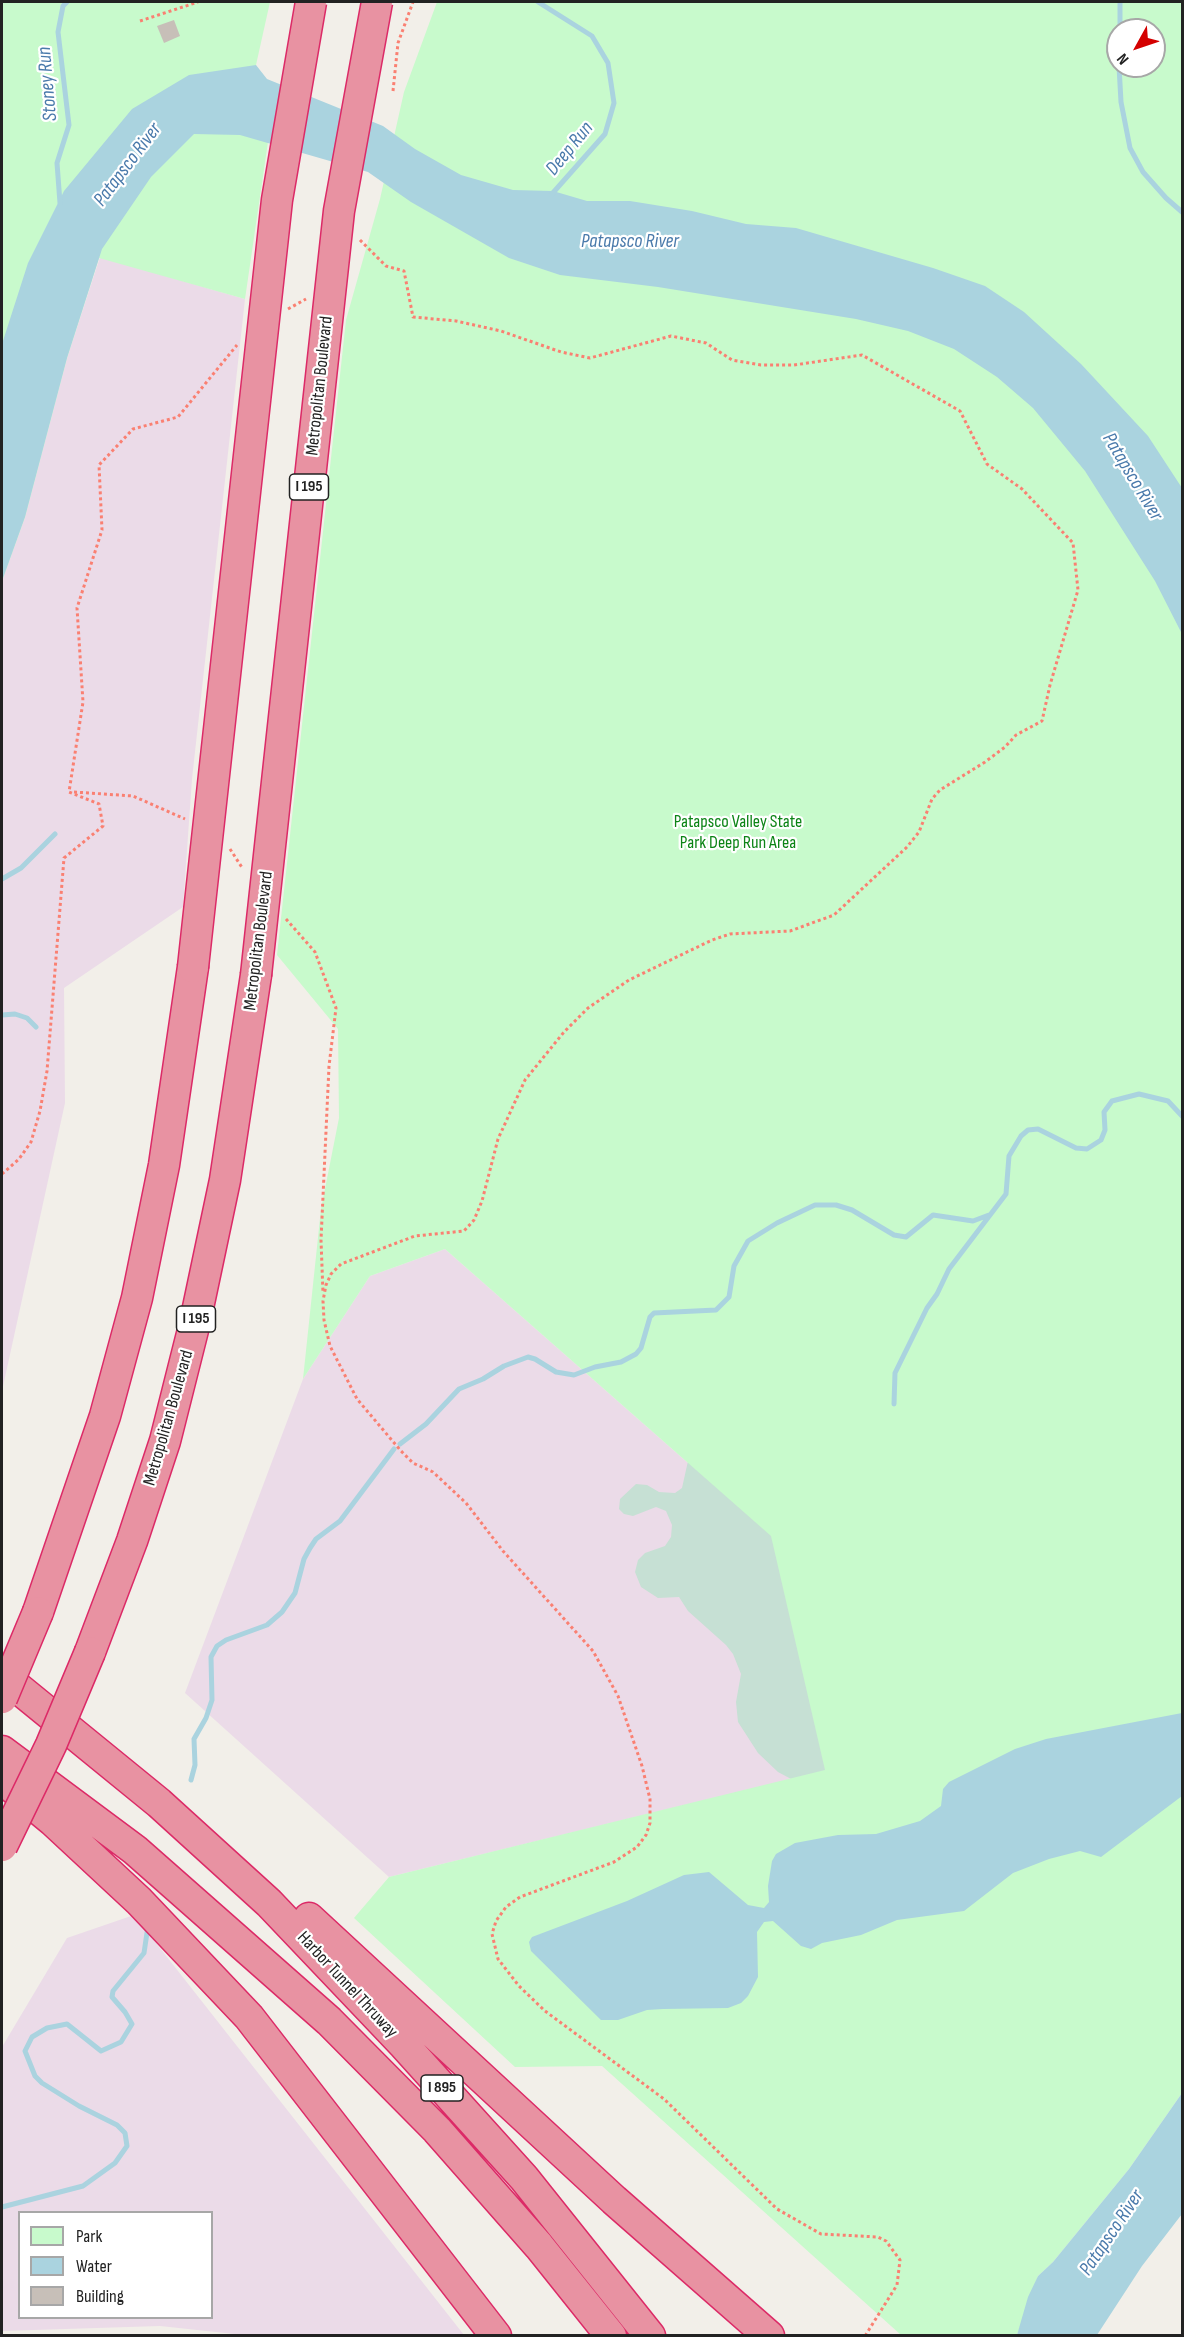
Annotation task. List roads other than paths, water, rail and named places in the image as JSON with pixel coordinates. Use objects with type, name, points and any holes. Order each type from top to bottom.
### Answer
[{"type":"highway","points":[[2,1698],[38,1612],[105,1416],[137,1298],[164,1165],[193,967],[277,200],[311,2]]},
{"type":"highway","name":"Metropolitan Boulevard","points":[[2,1846],[51,1745],[90,1652],[132,1541],[165,1441],[195,1322],[225,1180],[256,975],[339,211],[377,2]]},
{"type":"highway","name":"Harbor Tunnel Thruway","points":[[2,1675],[91,1745],[218,1855],[311,1946],[495,2146],[580,2245],[650,2336]]},
{"type":"highway","name":"Harbor Tunnel Thruway","points":[[2,1751],[135,1850],[330,2021],[445,2139],[539,2246],[611,2336]]},
{"type":"highway","points":[[2,1779],[53,1821],[139,1901],[249,2017],[496,2336]]},
{"type":"highway","points":[[218,1855],[279,1891],[614,2200],[769,2336]]},
{"type":"water","name":"Patapsco River","points":[[256,65],[267,79],[383,126],[415,149],[461,175],[513,190],[553,191],[587,201],[630,201],[692,211],[746,224],[796,228],[933,268],[985,286],[1024,312],[1081,364],[1148,436],[1182,488],[1182,634],[1155,581],[1085,471],[1033,408],[997,377],[954,349],[908,331],[856,319],[658,287],[560,275],[509,258],[411,202],[368,172],[240,135],[194,134],[151,177],[102,249],[67,358],[25,517],[2,581],[2,344],[28,263],[64,191],[132,109],[189,75]]},
{"type":"water","points":[[1182,1713],[1182,1796],[1101,1857],[1080,1851],[1049,1859],[1013,1873],[964,1911],[897,1920],[861,1935],[822,1943],[811,1949],[801,1946],[773,1921],[764,1922],[757,1932],[758,1977],[748,1996],[741,2003],[728,2008],[647,2010],[618,2020],[601,2020],[531,1951],[529,1942],[532,1937],[627,1901],[684,1875],[709,1872],[748,1905],[764,1908],[769,1902],[768,1886],[772,1861],[776,1854],[795,1843],[838,1835],[876,1834],[920,1821],[941,1806],[943,1789],[949,1782],[1015,1749],[1046,1739]]},
{"type":"water","name":"Patapsco River","points":[[1182,2093],[1182,2214],[1142,2266],[1097,2335],[1017,2335],[1028,2297],[1038,2276],[1053,2262],[1129,2169]]},
{"type":"waterway","name":"Stoney Run","points":[[60,203],[57,163],[69,125],[58,32],[63,6],[67,2]]},
{"type":"waterway","name":"Deep Run","points":[[538,2],[592,36],[608,63],[614,103],[605,134],[551,195]]},
{"type":"waterway","name":"Deep Run","points":[[1120,2],[1120,18]]},
{"type":"waterway","name":"Deep Run","points":[[1120,78],[1121,102],[1130,148],[1143,172],[1182,212]]},
{"type":"waterway","points":[[2,879],[21,868],[55,834]]},
{"type":"waterway","points":[[2,1015],[15,1014],[27,1018],[36,1027]]},
{"type":"waterway","points":[[894,1404],[895,1373],[949,1269],[1006,1194],[1009,1156],[1021,1136],[1028,1130],[1038,1129],[1076,1148],[1087,1149],[1101,1140],[1105,1130],[1104,1112],[1112,1101],[1139,1094],[1168,1101],[1182,1116]]},
{"type":"waterway","points":[[400,1444],[426,1424],[459,1389],[483,1379],[504,1366],[528,1357],[556,1372],[574,1375],[595,1367],[621,1362],[636,1354],[641,1348],[650,1317],[654,1313],[716,1310],[729,1297],[734,1266],[748,1241],[777,1223],[815,1205],[836,1205],[852,1210],[894,1235],[906,1237],[933,1215],[973,1221],[989,1215]]},
{"type":"waterway","points":[[191,1780],[195,1765],[194,1739],[206,1718],[212,1700],[211,1657],[217,1646],[226,1640],[267,1625],[282,1612],[295,1593],[304,1559],[316,1539],[340,1521],[394,1449]]},
{"type":"waterway","points":[[2,2207],[83,2186],[115,2163],[127,2146],[125,2133],[117,2125],[79,2106],[42,2083],[35,2076],[25,2051],[32,2037],[47,2028],[67,2024],[101,2051],[121,2042],[132,2024],[112,1997],[113,1991],[144,1953],[148,1926]]},
{"type":"park label","name":"Patapsco Valley State Park Deep Run Area","points":[[738,832]]}]
